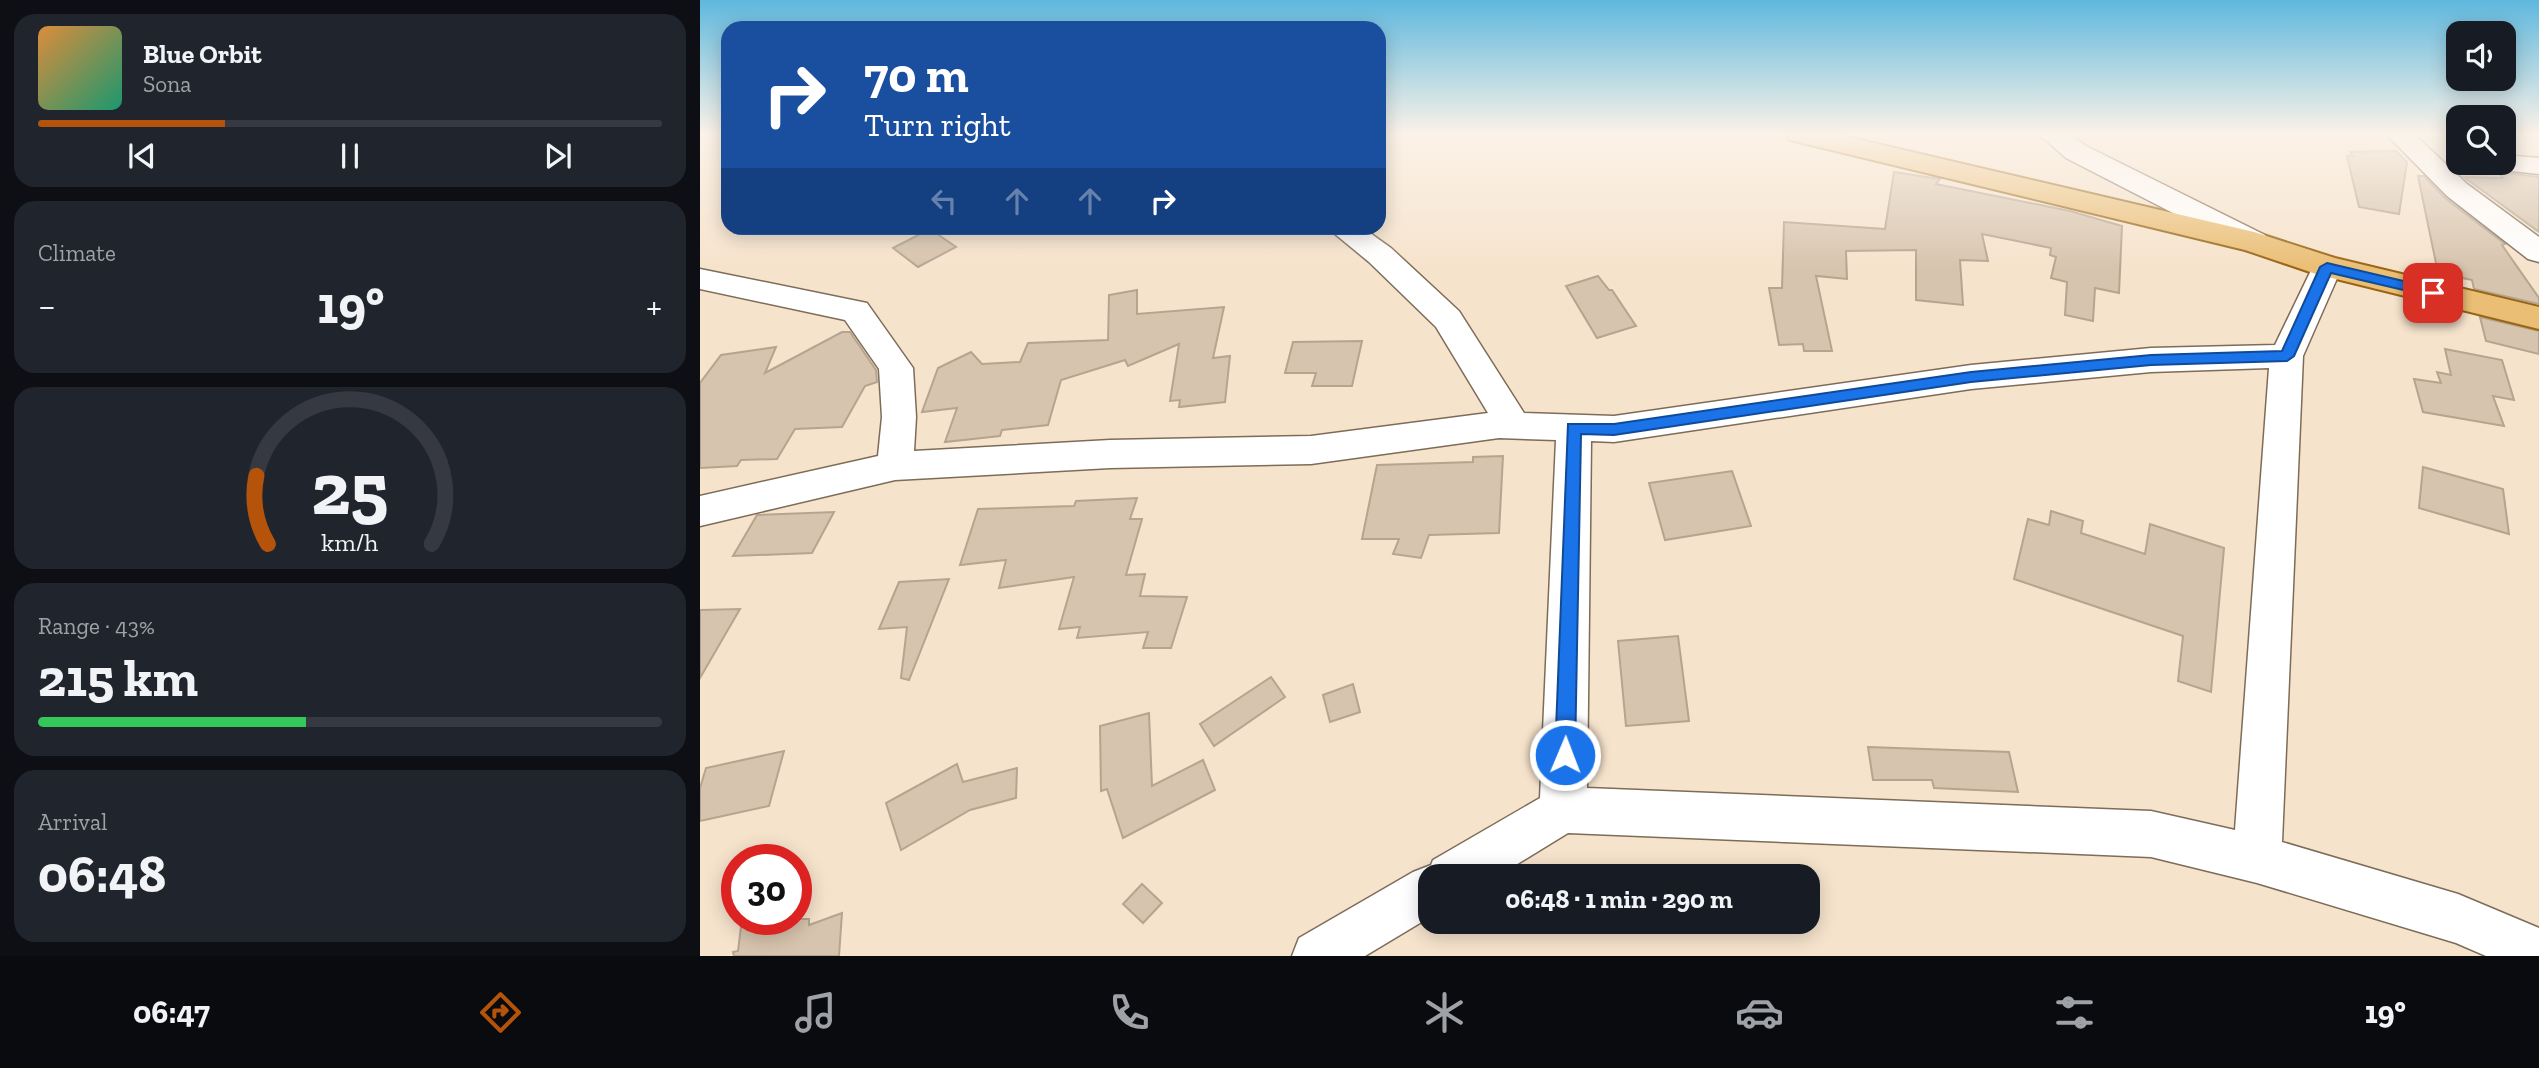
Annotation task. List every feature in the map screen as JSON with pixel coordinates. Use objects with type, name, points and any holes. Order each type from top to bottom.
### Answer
[{"type":"main road","points":[[1987,179],[2253,242],[2327,267],[2539,318]]},
{"type":"street","points":[[2128,179],[2253,242]]},
{"type":"street","points":[[2446,179],[2457,190],[2539,252]]},
{"type":"street","points":[[1354,235],[1380,254],[1448,319],[1514,426]]},
{"type":"street","points":[[2257,859],[2287,356],[2327,267]]},
{"type":"street","points":[[700,279],[856,311],[896,368],[899,417],[895,466]]},
{"type":"street","points":[[700,511],[895,466],[1110,454],[1311,450],[1499,425],[1614,429],[1971,377],[2151,360],[2287,356]]},
{"type":"street","points":[[1563,810],[1574,428]]},
{"type":"street","points":[[1472,864],[1563,810],[2151,834],[2257,859],[2459,919],[2539,953]]},
{"type":"street","points":[[1317,956],[1418,896]]},
{"type":"building","points":[[1893,179],[1940,179],[1936,184],[2070,211],[2122,226],[2119,293],[2095,288],[2093,321],[2065,315],[2067,282],[2051,278],[2056,257],[2050,255],[2051,248],[1982,234],[1988,261],[1960,260],[1963,305],[1916,300],[1916,250],[1846,251],[1847,279],[1816,276],[1832,351],[1804,351],[1803,344],[1779,345],[1769,288],[1782,288],[1784,222],[1885,229]]},
{"type":"building","points":[[2352,179],[2404,179],[2399,214],[2359,207]]},
{"type":"building","points":[[2419,179],[2426,179],[2445,198],[2505,244],[2502,245],[2539,298],[2539,304],[2474,289],[2472,280],[2438,273]]},
{"type":"building","points":[[2466,179],[2539,179],[2539,232]]},
{"type":"building","points":[[918,235],[939,235],[956,247],[918,267],[893,248]]},
{"type":"building","points":[[1598,276],[1609,290],[1612,290],[1636,326],[1597,338],[1566,286]]},
{"type":"building","points":[[1137,290],[1137,314],[1224,307],[1213,358],[1230,356],[1225,402],[1179,407],[1180,400],[1170,401],[1179,344],[1128,366],[1125,360],[1061,380],[1048,425],[1002,430],[1000,436],[945,442],[957,408],[922,412],[938,368],[971,352],[982,364],[1020,362],[1028,343],[1108,340],[1109,295]]},
{"type":"building","points":[[2480,317],[2539,331],[2539,354],[2486,341]]},
{"type":"building","points":[[842,332],[850,332],[876,370],[877,382],[865,386],[842,427],[795,429],[777,459],[741,460],[737,466],[700,468],[700,383],[721,355],[776,347],[765,373]]},
{"type":"building","points":[[1362,341],[1352,386],[1312,386],[1316,373],[1285,373],[1293,342]]},
{"type":"building","points":[[2445,349],[2502,360],[2514,400],[2493,396],[2504,426],[2423,412],[2414,379],[2441,383],[2437,372],[2451,375]]},
{"type":"building","points":[[1503,456],[1499,533],[1429,535],[1421,558],[1393,554],[1399,539],[1362,539],[1377,465],[1473,462],[1473,457]]},
{"type":"building","points":[[2423,467],[2503,489],[2509,534],[2419,508]]},
{"type":"building","points":[[1732,471],[1751,526],[1665,540],[1649,483]]},
{"type":"building","points":[[1137,498],[1130,519],[1142,519],[1126,575],[1145,574],[1140,596],[1187,597],[1171,648],[1143,648],[1148,632],[1077,638],[1080,627],[1059,629],[1074,577],[999,588],[1006,560],[960,565],[978,509],[1074,506],[1076,501]]},
{"type":"building","points":[[2051,511],[2083,521],[2081,533],[2145,554],[2150,524],[2224,548],[2211,692],[2178,681],[2183,636],[2014,579],[2028,519],[2049,525]]},
{"type":"building","points":[[834,512],[812,553],[733,556],[757,515]]},
{"type":"building","points":[[949,579],[909,680],[901,678],[907,627],[879,629],[899,582]]},
{"type":"building","points":[[740,609],[700,678],[700,610]]},
{"type":"building","points":[[1678,636],[1689,721],[1626,726],[1618,641]]},
{"type":"building","points":[[1271,677],[1285,697],[1214,746],[1200,724]]},
{"type":"building","points":[[1353,684],[1360,712],[1330,722],[1323,695]]},
{"type":"building","points":[[1149,713],[1152,786],[1203,760],[1215,790],[1123,838],[1107,789],[1101,791],[1100,726]]},
{"type":"building","points":[[1868,747],[2009,752],[2018,792],[1934,788],[1932,780],[1873,780]]},
{"type":"building","points":[[784,751],[769,806],[700,821],[700,788],[706,768]]},
{"type":"building","points":[[957,764],[963,782],[1017,768],[1016,798],[970,810],[901,850],[886,803]]},
{"type":"building","points":[[1142,884],[1162,903],[1143,923],[1123,904]]},
{"type":"building","points":[[842,913],[839,956],[734,956],[733,952],[738,951],[740,935],[812,935],[812,924]]},
{"type":"route","points":[[1565,755],[1574,428],[1614,429],[1971,377],[2151,360],[2287,356],[2315,288],[2327,267],[2433,293]]}]
